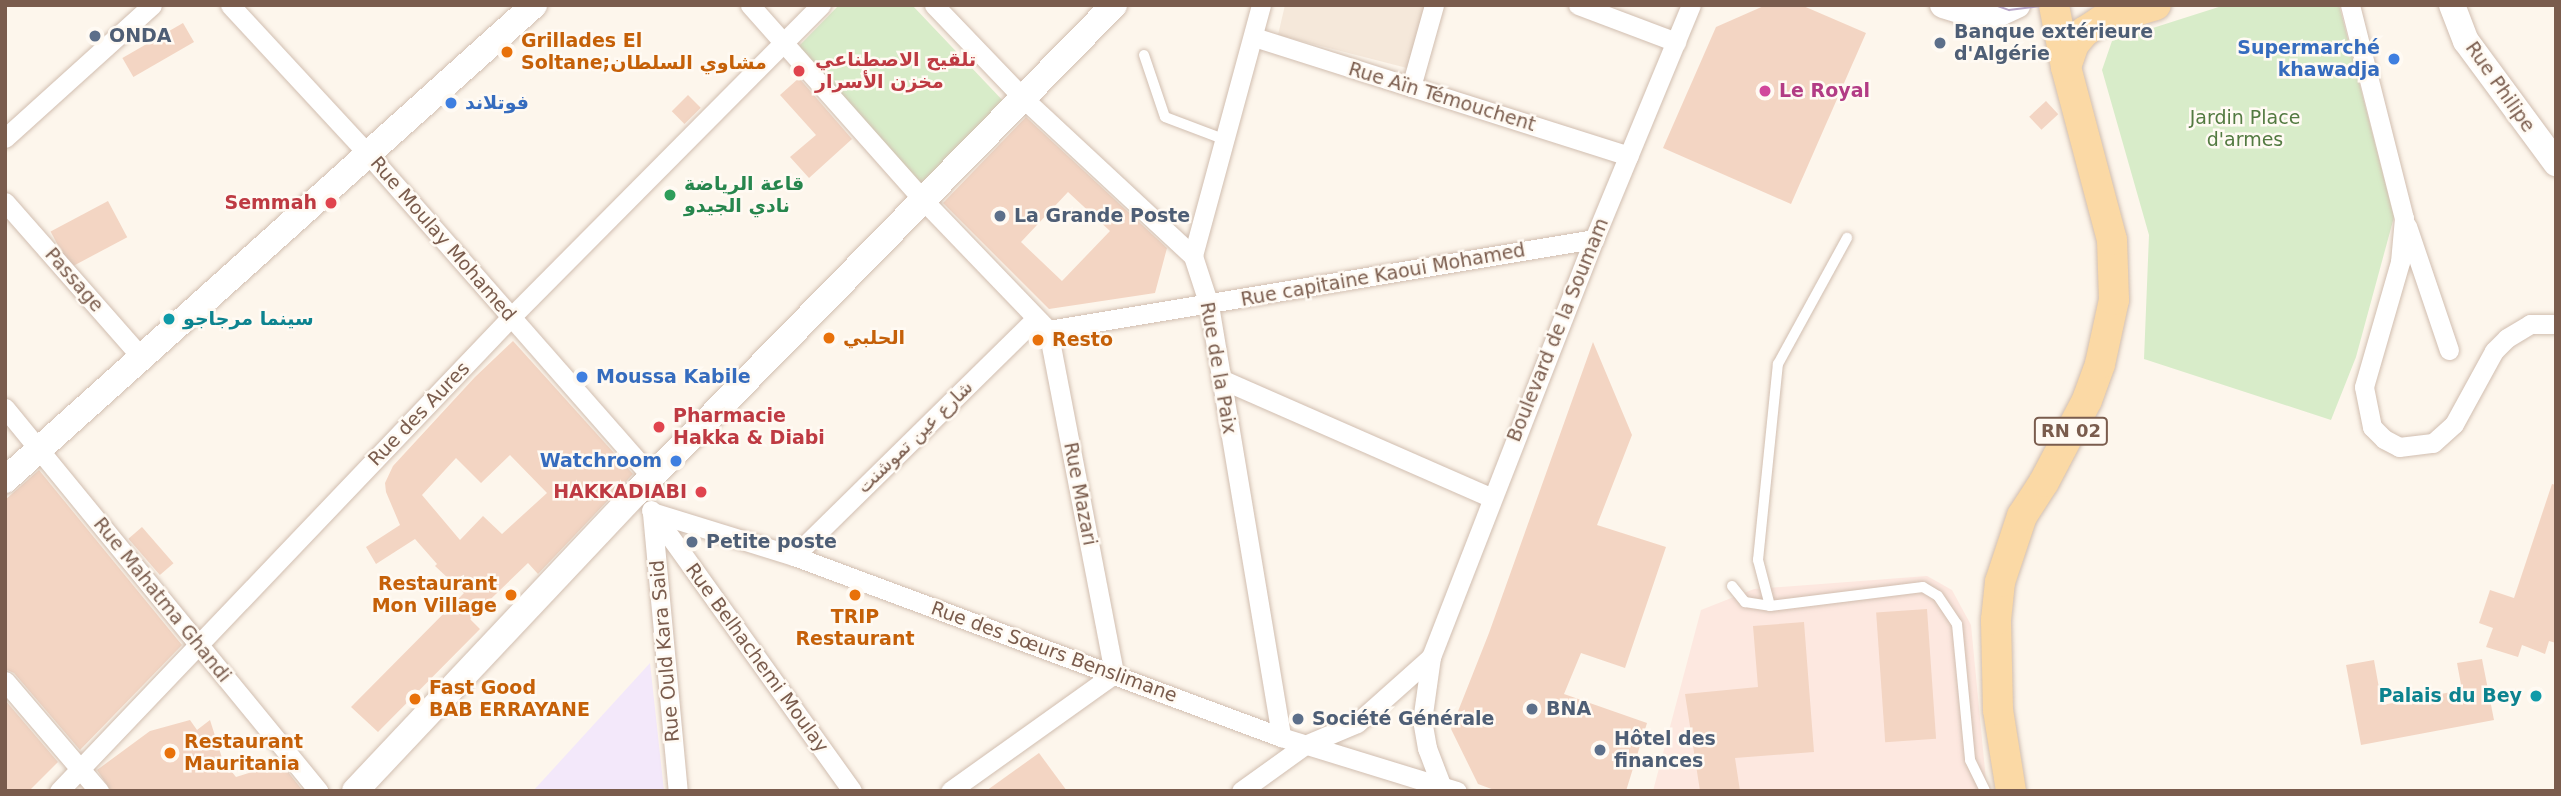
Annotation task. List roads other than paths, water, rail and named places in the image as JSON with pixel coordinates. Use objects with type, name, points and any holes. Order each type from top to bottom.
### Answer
[{"type":"main road","points":[[2054,5],[2066,66]]},
{"type":"main road","points":[[2066,66],[2074,44],[2084,32],[2101,21],[2156,5]]},
{"type":"main road","name":"RN 02","points":[[2011,791],[1997,698],[1996,620],[2000,582],[2022,516],[2044,482],[2087,400],[2101,364],[2114,300],[2115,268],[2108,220],[2066,66]]},
{"type":"street","points":[[5,138],[152,5]]},
{"type":"street","name":"Rue Moulay Mohamed","points":[[230,5],[369,155],[511,317],[646,494]]},
{"type":"street","points":[[5,480],[143,359],[534,5]]},
{"type":"street","points":[[750,5],[924,201],[1042,324]]},
{"type":"street","name":"Rue des Aures","points":[[59,791],[511,317],[821,5]]},
{"type":"street","points":[[934,5],[1024,99],[1193,256],[1255,37],[1261,5]]},
{"type":"street","points":[[355,791],[646,494],[1114,5]]},
{"type":"street","points":[[1411,88],[1434,5]]},
{"type":"street","points":[[1578,5],[1676,42]]},
{"type":"street","name":"Boulevard de la Soumam","points":[[1431,657],[1594,239],[1691,5]]},
{"type":"street","points":[[1942,5],[1982,17],[2013,8]]},
{"type":"street","points":[[2350,5],[2404,218],[2449,349]]},
{"type":"street","name":"Rue Philipe","points":[[2452,5],[2466,41],[2556,163]]},
{"type":"street","name":"Rue Aïn Témouchent","points":[[1255,37],[1629,156]]},
{"type":"street","name":"Passage","points":[[5,202],[143,359]]},
{"type":"street","points":[[2404,218],[2400,262],[2364,387],[2372,427],[2384,439],[2399,447],[2434,443],[2454,424],[2494,351],[2507,338],[2530,324],[2556,324]]},
{"type":"street","name":"Rue capitaine Kaoui Mohamed","points":[[1042,324],[1209,305],[1594,239]]},
{"type":"street","name":"Rue de la Paix","points":[[1193,256],[1209,305],[1281,737]]},
{"type":"street","name":"شارع عين تموشنت","points":[[794,556],[1042,324]]},
{"type":"street","name":"Rue Mazari","points":[[1042,324],[1114,674]]},
{"type":"street","points":[[1221,379],[1492,498]]},
{"type":"street","name":"Rue Mahatma Ghandi","points":[[5,408],[319,791]]},
{"type":"street","name":"Rue des Sœurs Benslimane","points":[[646,494],[794,556],[1281,737],[1447,788]]},
{"type":"street","name":"Rue Ould Kara Said","points":[[646,494],[678,791]]},
{"type":"street","name":"Rue Belhachemi Moulay","points":[[646,494],[852,791]]},
{"type":"street","points":[[1241,791],[1305,745],[1357,723],[1431,657]]},
{"type":"street","points":[[1431,657],[1422,720],[1447,788]]},
{"type":"street","points":[[950,791],[1114,674]]},
{"type":"street","points":[[5,681],[99,791]]},
{"type":"lane","points":[[1144,55],[1165,117],[1226,140]]},
{"type":"lane","points":[[1770,606],[1758,560],[1778,364],[1847,238]]},
{"type":"lane","points":[[1732,586],[1745,602],[1770,606],[1923,587],[1938,596],[1957,624],[1970,760],[1985,791]]},
{"type":"tram line","points":[[1995,5],[2009,10],[2049,5]]},
{"type":"place","name":"ONDA","points":[[95,36]]},
{"type":"place","name":"Banque extérieure d'Algérie","points":[[1940,43]]},
{"type":"place","name":"Grillades El Soltane;مشاوي السلطان","points":[[507,52]]},
{"type":"place","name":"Supermarché khawadja","points":[[2394,59]]},
{"type":"place","name":"تلقيح الاصطناعي مخزن الأسرار","points":[[799,71]]},
{"type":"place","name":"Le Royal","points":[[1765,91]]},
{"type":"place","name":"فوتلاند","points":[[451,103]]},
{"type":"place","name":"قاعة الرياضة نادي الجيدو","points":[[670,195]]},
{"type":"place","name":"Semmah","points":[[331,203]]},
{"type":"place","name":"La Grande Poste","points":[[1000,216]]},
{"type":"place","name":"سينما مرجاجو","points":[[169,319]]},
{"type":"place","name":"الحلبي","points":[[829,338]]},
{"type":"place","name":"Resto","points":[[1038,340]]},
{"type":"place","name":"Moussa Kabile","points":[[582,377]]},
{"type":"place","name":"Pharmacie Hakka & Diabi","points":[[659,427]]},
{"type":"place","name":"Watchroom","points":[[676,461]]},
{"type":"place","name":"HAKKADIABI","points":[[701,492]]},
{"type":"place","name":"Petite poste","points":[[692,542]]},
{"type":"place","name":"Restaurant Mon Village","points":[[511,595]]},
{"type":"place","name":"TRIP Restaurant","points":[[855,595]]},
{"type":"place","name":"Palais du Bey","points":[[2536,696]]},
{"type":"place","name":"Fast Good BAB ERRAYANE","points":[[415,699]]},
{"type":"place","name":"BNA","points":[[1532,709]]},
{"type":"place","name":"Société Générale","points":[[1298,719]]},
{"type":"place","name":"Hôtel des finances","points":[[1600,750]]},
{"type":"place","name":"Restaurant Mauritania","points":[[170,753]]},
{"type":"park label","name":"Jardin Place d'armes","points":[[2245,129]]}]
